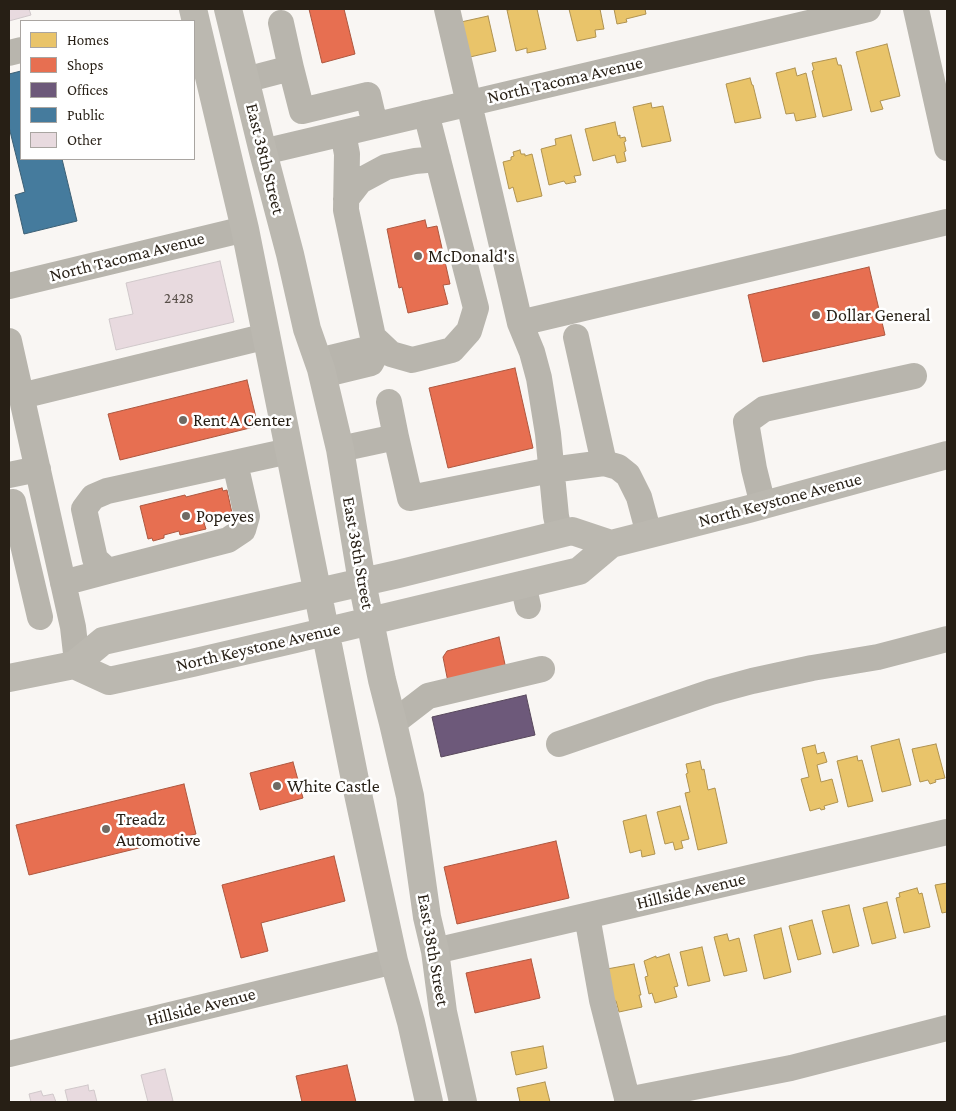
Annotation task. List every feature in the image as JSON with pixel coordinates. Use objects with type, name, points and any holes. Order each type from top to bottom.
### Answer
[{"type":"main road","name":"East 38th Street","points":[[194,9],[245,229],[355,780],[394,960],[411,1022],[429,1102]]},
{"type":"main road","name":"East 38th Street","points":[[228,9],[307,329],[324,368],[340,449],[362,582],[382,680],[394,723],[410,796],[427,917],[463,1102]]},
{"type":"main road","name":"North Keystone Avenue","points":[[76,664],[108,681],[192,663],[370,620],[526,595],[579,571],[611,544],[947,455]]},
{"type":"main road","points":[[9,678],[76,664],[103,641],[362,582],[572,531],[611,544]]},
{"type":"street","points":[[447,9],[520,323],[532,352],[539,378],[548,434],[556,516],[560,534]]},
{"type":"street","name":"North Tacoma Avenue","points":[[263,152],[868,9]]},
{"type":"street","points":[[916,9],[947,148]]},
{"type":"street","points":[[281,23],[302,112],[368,95],[375,125]]},
{"type":"street","points":[[245,80],[291,68]]},
{"type":"street","points":[[381,353],[412,360],[452,350],[469,332],[476,308],[426,113]]},
{"type":"street","points":[[343,133],[347,154],[346,210],[373,337],[381,353]]},
{"type":"street","points":[[346,199],[360,181],[386,166],[438,159]]},
{"type":"street","points":[[520,323],[947,222]]},
{"type":"street","name":"North Tacoma Avenue","points":[[9,286],[245,229]]},
{"type":"street","points":[[21,396],[266,336]]},
{"type":"street","points":[[576,337],[604,463]]},
{"type":"street","points":[[9,341],[73,628],[76,664]]},
{"type":"street","points":[[324,368],[334,372],[356,367],[371,363],[381,353]]},
{"type":"street","points":[[763,505],[754,469],[746,422],[764,408],[914,376]]},
{"type":"street","points":[[389,402],[410,498],[551,470],[604,463],[618,467],[628,475],[639,497],[649,534]]},
{"type":"street","points":[[340,449],[396,437]]},
{"type":"street","points":[[48,515],[84,509],[93,497],[107,491],[288,451]]},
{"type":"street","points":[[63,583],[228,540],[243,530],[247,516],[235,463]]},
{"type":"street","points":[[9,475],[38,469]]},
{"type":"street","points":[[13,502],[18,562],[40,617]]},
{"type":"street","points":[[84,509],[95,559],[108,571]]},
{"type":"street","points":[[559,744],[711,692],[812,668],[878,657],[947,639]]},
{"type":"street","points":[[394,723],[428,696],[542,669]]},
{"type":"street","name":"Hillside Avenue","points":[[435,951],[947,832]]},
{"type":"street","points":[[587,916],[602,1000],[628,1101],[791,1068],[947,1028]]},
{"type":"street","name":"Hillside Avenue","points":[[9,1054],[394,960]]},
{"type":"building: Homes","points":[[537,9],[546,49],[527,53],[527,48],[516,51],[507,10]]},
{"type":"building: Homes","points":[[569,9],[600,9],[604,29],[595,30],[596,37],[577,41]]},
{"type":"building: Homes","points":[[614,9],[645,9],[646,14],[626,19],[627,22],[617,24]]},
{"type":"building: Homes","points":[[488,16],[496,51],[470,57],[461,22]]},
{"type":"building: Homes","points":[[887,44],[900,96],[880,101],[883,109],[871,112],[856,52]]},
{"type":"building: Homes","points":[[836,58],[838,65],[841,65],[852,110],[823,117],[812,71],[814,70],[812,63]]},
{"type":"building: Homes","points":[[795,68],[797,76],[806,73],[816,117],[796,121],[794,113],[786,114],[776,73]]},
{"type":"building: Homes","points":[[750,78],[761,118],[735,123],[726,84]]},
{"type":"building: Homes","points":[[651,103],[652,108],[663,106],[671,141],[642,147],[633,107]]},
{"type":"building: Homes","points":[[615,122],[618,136],[620,135],[620,138],[625,137],[626,151],[624,152],[626,161],[617,163],[615,155],[593,161],[585,129]]},
{"type":"building: Homes","points":[[571,135],[581,175],[574,176],[576,182],[566,184],[564,181],[549,185],[541,149],[556,145],[555,139]]},
{"type":"building: Homes","points":[[520,150],[521,154],[525,154],[525,156],[532,154],[542,196],[517,202],[513,187],[509,189],[503,162],[511,160],[511,157],[514,156],[513,152]]},
{"type":"building: Homes","points":[[899,739],[911,785],[882,792],[871,746]]},
{"type":"building: Homes","points":[[936,744],[945,778],[935,780],[936,782],[930,784],[928,780],[920,782],[912,749]]},
{"type":"building: Homes","points":[[815,745],[817,754],[824,752],[827,762],[817,765],[821,782],[832,779],[838,802],[824,806],[825,809],[821,810],[820,808],[810,811],[801,779],[809,777],[802,748]]},
{"type":"building: Homes","points":[[857,756],[858,761],[862,760],[873,801],[848,807],[837,761]]},
{"type":"building: Homes","points":[[700,761],[702,770],[704,769],[708,790],[715,788],[727,843],[698,850],[685,793],[690,792],[686,764]]},
{"type":"building: Homes","points":[[680,806],[689,839],[681,841],[683,848],[675,850],[673,842],[665,844],[657,812]]},
{"type":"building: Homes","points":[[646,815],[655,854],[642,857],[641,850],[630,853],[623,821]]},
{"type":"building: Homes","points":[[947,883],[947,912],[942,913],[935,885]]},
{"type":"building: Homes","points":[[917,888],[919,894],[922,893],[930,927],[904,933],[896,898],[900,897],[899,893]]},
{"type":"building: Homes","points":[[887,902],[896,938],[872,944],[863,908]]},
{"type":"building: Homes","points":[[849,905],[859,946],[833,953],[822,911]]},
{"type":"building: Homes","points":[[812,920],[821,954],[798,960],[789,926]]},
{"type":"building: Homes","points":[[781,928],[791,972],[764,979],[754,935]]},
{"type":"building: Homes","points":[[727,934],[729,941],[739,938],[747,971],[724,976],[714,937]]},
{"type":"building: Homes","points":[[702,947],[710,981],[688,986],[680,952]]},
{"type":"building: Homes","points":[[669,954],[678,986],[674,987],[677,997],[655,1003],[652,993],[649,994],[645,977],[648,976],[644,961],[656,956],[656,958]]},
{"type":"building: Homes","points":[[634,964],[642,1007],[619,1012],[616,1001],[614,1001],[607,969]]},
{"type":"building: Homes","points":[[543,1046],[547,1068],[516,1075],[511,1052]]},
{"type":"building: Homes","points":[[545,1082],[550,1102],[520,1102],[517,1088]]},
{"type":"building: Shops","points":[[309,9],[344,9],[355,54],[322,63]]},
{"type":"building: Shops","name":"McDonald's","points":[[425,220],[427,228],[437,226],[450,284],[443,285],[448,304],[408,313],[402,287],[399,288],[387,229]]},
{"type":"building: Shops","name":"Dollar General","points":[[869,267],[885,335],[763,362],[748,295]]},
{"type":"building: Shops","points":[[515,368],[533,448],[448,468],[429,388]]},
{"type":"building: Shops","name":"Rent A Center","points":[[247,380],[258,426],[120,460],[108,414]]},
{"type":"building: Shops","name":"Popeyes","points":[[222,488],[223,491],[227,490],[232,513],[229,514],[230,517],[204,523],[206,529],[180,535],[179,531],[164,535],[164,538],[153,541],[152,538],[148,539],[140,506]]},
{"type":"building: Shops","points":[[499,637],[506,669],[448,682],[443,657],[447,651]]},
{"type":"building: Shops","name":"White Castle","points":[[293,762],[303,798],[260,810],[250,773]]},
{"type":"building: Shops","name":"Treadz Automotive","points":[[184,784],[196,834],[29,875],[16,825]]},
{"type":"building: Shops","points":[[556,841],[569,898],[457,924],[444,867]]},
{"type":"building: Shops","points":[[334,856],[345,901],[261,923],[268,951],[241,958],[222,885]]},
{"type":"building: Shops","points":[[531,959],[540,998],[475,1013],[466,973]]},
{"type":"building: Shops","points":[[347,1065],[356,1102],[302,1102],[296,1076]]},
{"type":"building: Offices","points":[[526,695],[535,735],[441,757],[432,717]]},
{"type":"building: Public","points":[[20,71],[20,160],[62,160],[77,221],[24,234],[15,195],[25,192],[9,127],[9,74]]},
{"type":"building: Other","points":[[9,9],[29,9],[31,15],[9,21]]},
{"type":"building: Other","points":[[220,261],[234,322],[116,350],[109,319],[133,314],[126,283]]},
{"type":"building: Other","points":[[165,1069],[173,1101],[148,1102],[141,1075]]},
{"type":"building: Other","points":[[88,1085],[89,1091],[94,1090],[97,1102],[68,1102],[65,1090]]},
{"type":"building: Other","points":[[41,1091],[43,1096],[53,1094],[56,1102],[31,1102],[29,1094]]},
{"type":"place","name":"McDonald's","points":[[418,256]]},
{"type":"place","name":"Dollar General","points":[[816,315]]},
{"type":"place","name":"Rent A Center","points":[[183,420]]},
{"type":"place","name":"Popeyes","points":[[186,516]]},
{"type":"place","name":"White Castle","points":[[277,786]]},
{"type":"place","name":"Treadz Automotive","points":[[106,829]]}]
